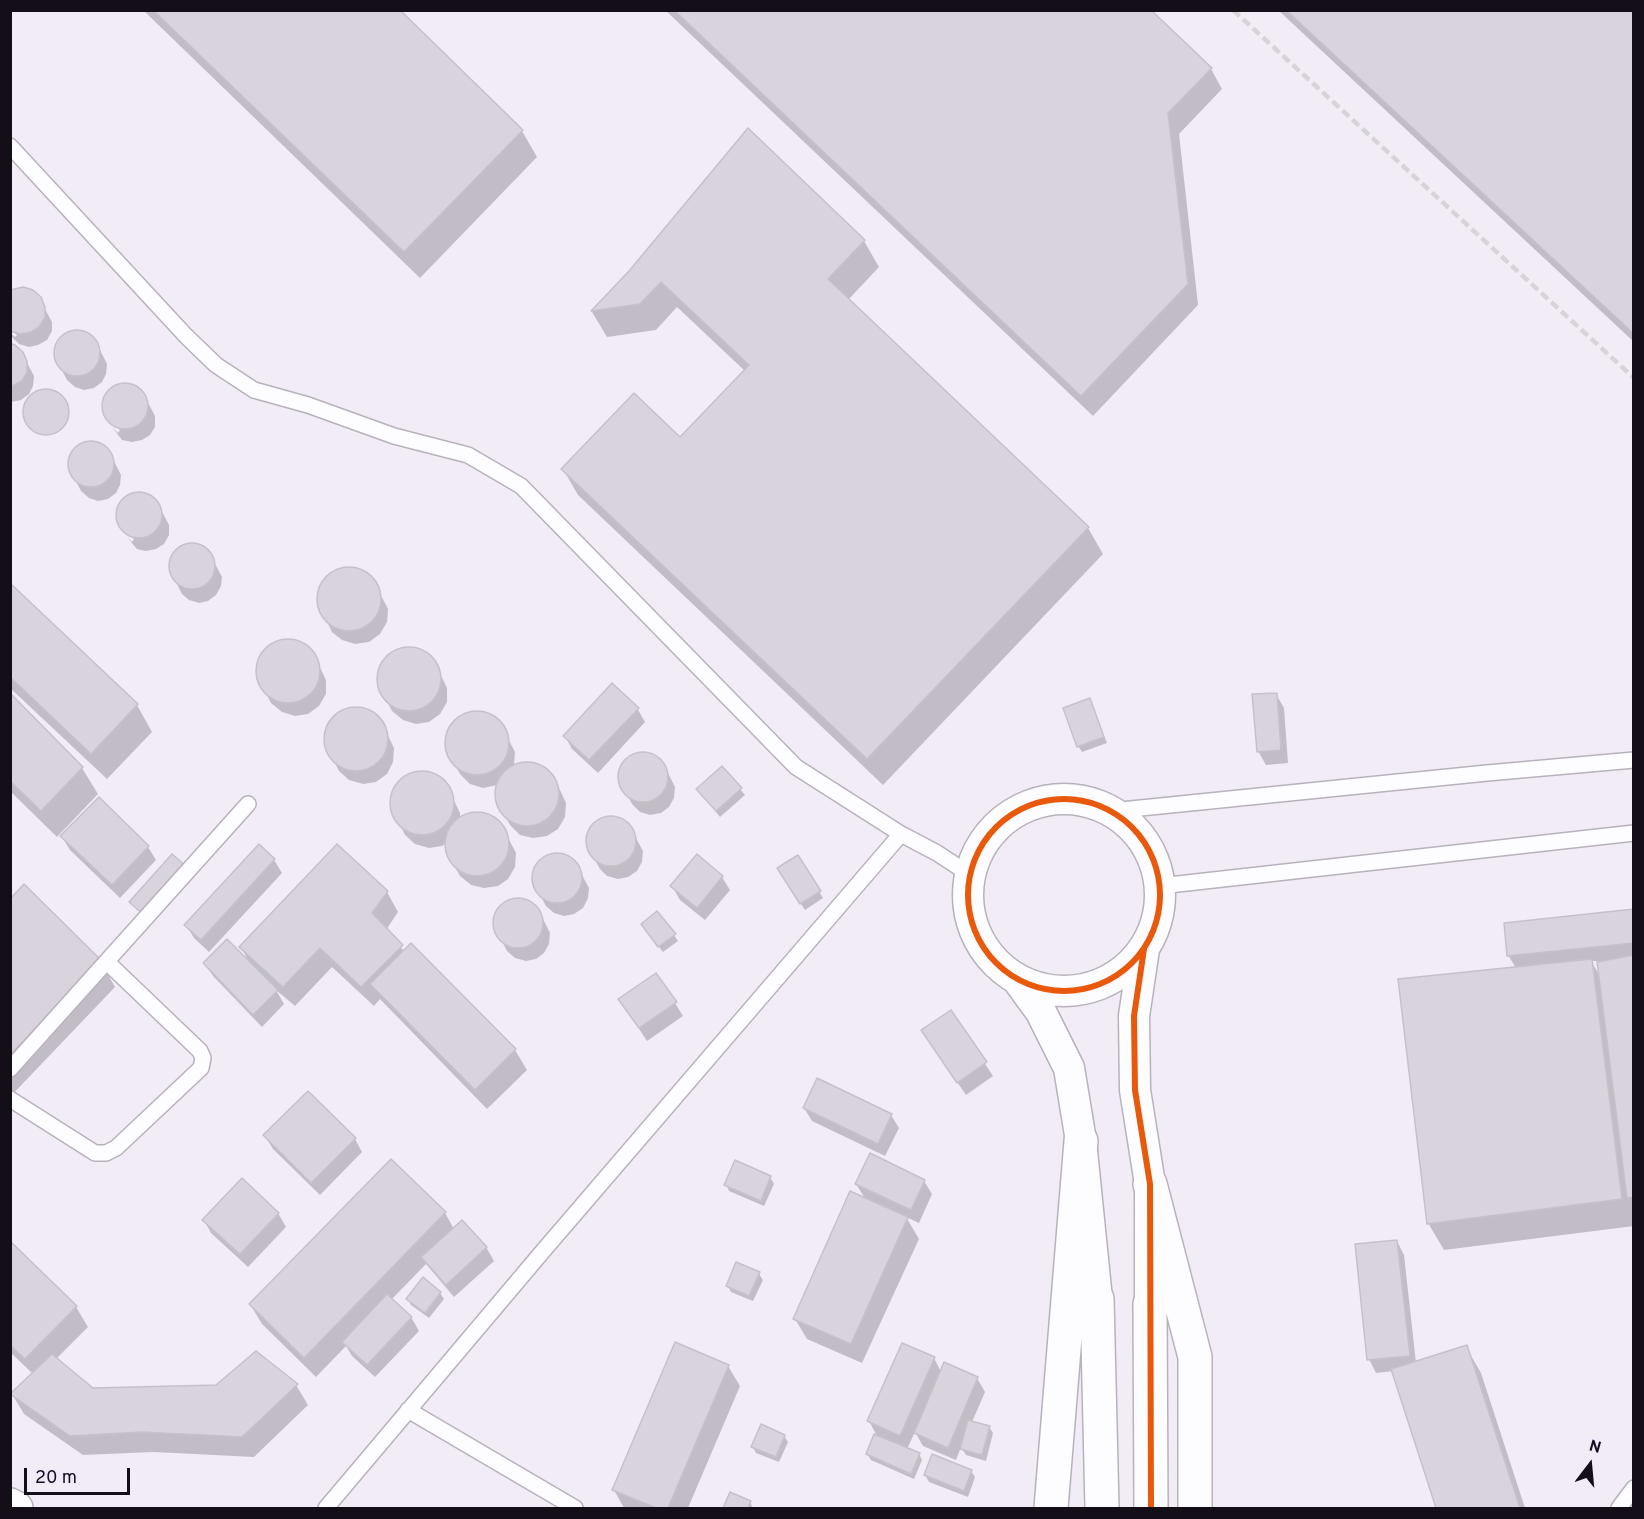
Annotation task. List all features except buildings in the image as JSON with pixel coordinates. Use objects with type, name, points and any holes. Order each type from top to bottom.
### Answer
[{"type":"street","points":[[1101,1509],[1097,1299],[1081,1141],[1069,1068],[1041,1012],[1017,980],[991,958],[975,933],[967,904],[969,874],[980,847],[993,831],[999,824],[1024,807],[1053,800],[1083,801],[1111,811],[1135,830],[1152,856],[1160,886],[1158,919],[1144,949],[1134,1016],[1135,1080],[1150,1184],[1195,1357],[1195,1509]]},
{"type":"street","points":[[1017,980],[1043,990],[1072,992],[1100,985],[1125,970],[1144,949]]},
{"type":"street","points":[[1051,1509],[1081,1141]]},
{"type":"street","points":[[1150,1184],[1151,1509]]},
{"type":"street","points":[[10,1505],[16,1509]]},
{"type":"lane","points":[[10,146],[186,336],[216,365],[254,390],[308,405],[394,436],[468,455],[521,486],[796,766],[900,834],[937,853],[969,874]]},
{"type":"lane","points":[[1111,811],[1634,760]]},
{"type":"lane","points":[[10,1069],[248,804]]},
{"type":"lane","points":[[1160,886],[1634,833]]},
{"type":"lane","points":[[326,1509],[900,834]]},
{"type":"lane","points":[[10,1099],[95,1153],[106,1153],[116,1148],[201,1068],[203,1058],[200,1051],[107,962]]},
{"type":"lane","points":[[408,1410],[575,1509]]},
{"type":"lane","points":[[1619,1509],[1634,1488]]},
{"type":"railway","points":[[1233,10],[1634,378]]},
{"type":"cycle path","points":[[1064,799],[1101,806],[1132,827],[1153,858],[1160,895],[1153,932],[1132,963],[1101,984],[1064,991],[1027,984],[996,963],[975,932],[968,895],[975,858],[996,827],[1027,806],[1064,799]]},
{"type":"cycle path","points":[[1144,949],[1134,1016],[1135,1090],[1150,1184],[1151,1508]]}]
